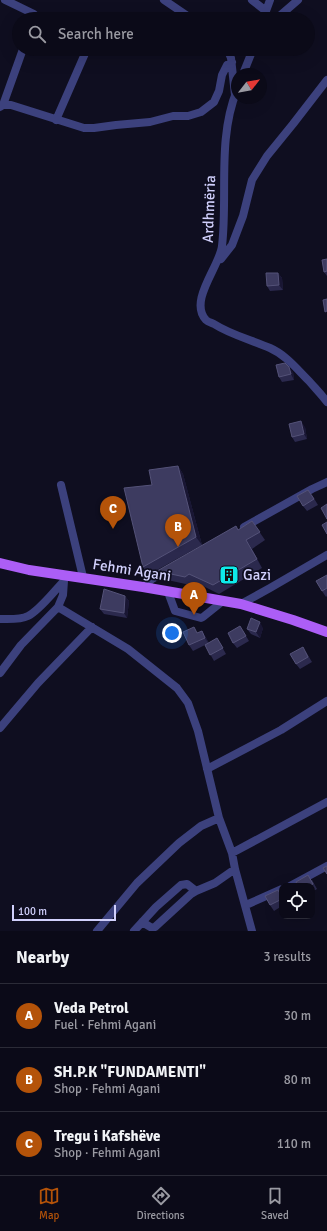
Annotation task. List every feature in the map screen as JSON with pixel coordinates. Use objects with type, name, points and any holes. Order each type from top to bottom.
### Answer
[{"type":"main road","name":"Fehmi Agani","points":[[0,563],[65,578],[84,578],[241,604],[327,632]]},
{"type":"street","points":[[5,0],[30,12]]},
{"type":"street","points":[[164,0],[182,12]]},
{"type":"street","points":[[252,0],[262,12]]},
{"type":"street","points":[[265,12],[270,0]]},
{"type":"street","points":[[284,12],[298,0]]},
{"type":"street","points":[[20,56],[2,106],[11,105],[84,128],[150,122],[173,116],[188,116],[201,112],[214,102],[219,91],[222,75],[226,65],[232,62]]},
{"type":"street","points":[[56,120],[84,56]]},
{"type":"street","points":[[230,56],[233,68]]},
{"type":"street","points":[[245,68],[249,56]]},
{"type":"street","points":[[213,270],[232,245],[243,216],[252,180],[267,156],[294,124],[327,80]]},
{"type":"street","name":"Ardhmëria","points":[[232,104],[226,134],[225,227],[222,250],[205,287],[201,301],[202,313],[206,320],[220,328],[271,349],[284,356],[327,402]]},
{"type":"street","points":[[237,531],[327,482]]},
{"type":"street","points":[[61,484],[84,578]]},
{"type":"street","points":[[241,604],[327,555]]},
{"type":"street","points":[[144,587],[152,579],[179,564]]},
{"type":"street","points":[[0,673],[21,646],[58,606],[63,595],[65,578]]},
{"type":"street","points":[[0,619],[28,616],[39,608],[65,578]]},
{"type":"street","points":[[168,592],[175,611],[201,618],[223,601]]},
{"type":"street","points":[[58,606],[128,649],[177,688],[188,703],[198,731],[219,818],[232,853],[252,931]]},
{"type":"street","points":[[0,728],[38,683],[92,627]]},
{"type":"street","points":[[207,769],[281,730],[327,701]]},
{"type":"street","points":[[232,853],[327,802]]},
{"type":"street","points":[[96,931],[137,883],[179,842],[201,826],[219,818]]},
{"type":"street","points":[[296,883],[327,866]]},
{"type":"street","points":[[142,922],[152,928],[155,927],[191,894],[215,883],[235,869]]},
{"type":"street","points":[[134,931],[156,907],[181,885],[187,884],[196,891]]},
{"type":"street","points":[[246,905],[279,891]]},
{"type":"building","points":[[327,259],[327,271],[324,272],[322,260]]},
{"type":"building","points":[[266,273],[278,273],[279,285],[267,286]]},
{"type":"building","points":[[327,299],[327,311],[325,312],[323,300]]},
{"type":"building","points":[[285,363],[289,367],[291,374],[279,377],[276,365]]},
{"type":"building","points":[[301,421],[304,434],[292,437],[289,424]]},
{"type":"building","points":[[178,466],[196,537],[143,567],[124,488],[152,485],[149,470]]},
{"type":"building","points":[[308,490],[314,499],[303,506],[297,496]]},
{"type":"building","points":[[327,504],[327,519],[321,508]]},
{"type":"building","points":[[252,521],[260,532],[246,540],[257,559],[213,585],[189,574],[185,577],[157,571],[236,526],[238,530]]},
{"type":"building","points":[[327,522],[327,534],[322,525]]},
{"type":"building","points":[[327,575],[327,588],[322,591],[316,581]]},
{"type":"building","points":[[104,589],[125,596],[124,613],[100,609]]},
{"type":"building","points":[[251,618],[260,622],[256,632],[247,629]]},
{"type":"building","points":[[240,626],[246,636],[233,643],[228,633]]},
{"type":"building","points":[[194,627],[197,633],[202,631],[205,638],[189,645],[183,632]]},
{"type":"building","points":[[217,638],[223,648],[210,655],[205,645]]},
{"type":"building","points":[[303,647],[308,657],[296,664],[290,654]]},
{"type":"building","points":[[327,866],[327,874],[323,868]]},
{"type":"building","points":[[308,875],[312,883],[296,883]]},
{"type":"building","points":[[278,890],[279,900],[270,905],[265,896]]},
{"type":"place","name":"Tregu i Kafshëve","points":[[113,529]]},
{"type":"place","name":"SH.P.K \"FUNDAMENTI\"","points":[[178,547]]},
{"type":"place","name":"Gazi","points":[[229,575]]},
{"type":"place","name":"Veda Petrol","points":[[194,615]]}]
